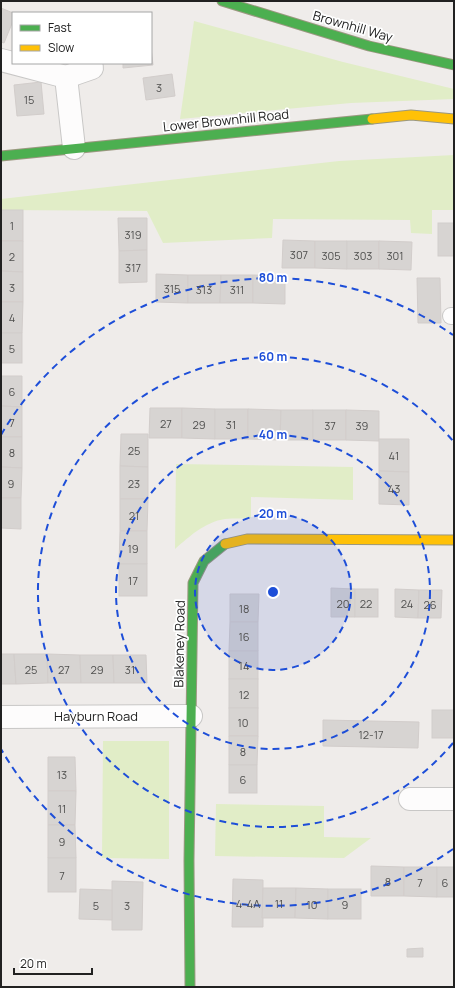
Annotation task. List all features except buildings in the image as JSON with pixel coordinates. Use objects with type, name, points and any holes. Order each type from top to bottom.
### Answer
[{"type":"street","name":"Brownhill Way","points":[[222,1],[369,46],[454,65]]},
{"type":"street","points":[[1,60],[12,63]]},
{"type":"street","points":[[16,64],[66,77],[92,68],[91,64]]},
{"type":"street","points":[[66,77],[74,148]]},
{"type":"street","name":"Lower Brownhill Road","points":[[1,156],[411,115],[454,119]]},
{"type":"street","name":"Blakeney Road","points":[[190,987],[189,861],[193,583],[204,561],[223,544],[247,539],[454,540]]},
{"type":"street","name":"Hayburn Road","points":[[1,717],[191,716]]},
{"type":"street","points":[[410,799],[454,799]]},
{"type":"green space","points":[[194,21],[343,62],[454,89],[454,99],[351,103],[180,119]]},
{"type":"green space","points":[[454,155],[454,210],[432,210],[432,234],[411,233],[410,220],[273,219],[272,238],[163,243],[147,211],[1,210],[1,199],[339,161]]},
{"type":"green space","points":[[176,464],[353,467],[353,500],[251,497],[251,518],[225,519],[211,523],[198,530],[175,549]]},
{"type":"green space","points":[[103,741],[169,741],[169,859],[102,858]]},
{"type":"green space","points":[[216,804],[324,806],[324,837],[371,838],[344,858],[215,856]]},
{"type":"traffic: fast","points":[[222,1],[369,46],[454,65]]},
{"type":"traffic: fast","points":[[1,156],[372,119]]},
{"type":"traffic: fast","points":[[190,987],[189,861],[193,583],[204,561],[225,544]]},
{"type":"traffic: slow","points":[[372,119],[411,115],[454,119]]},
{"type":"traffic: slow","points":[[225,544],[247,539],[454,540]]}]
